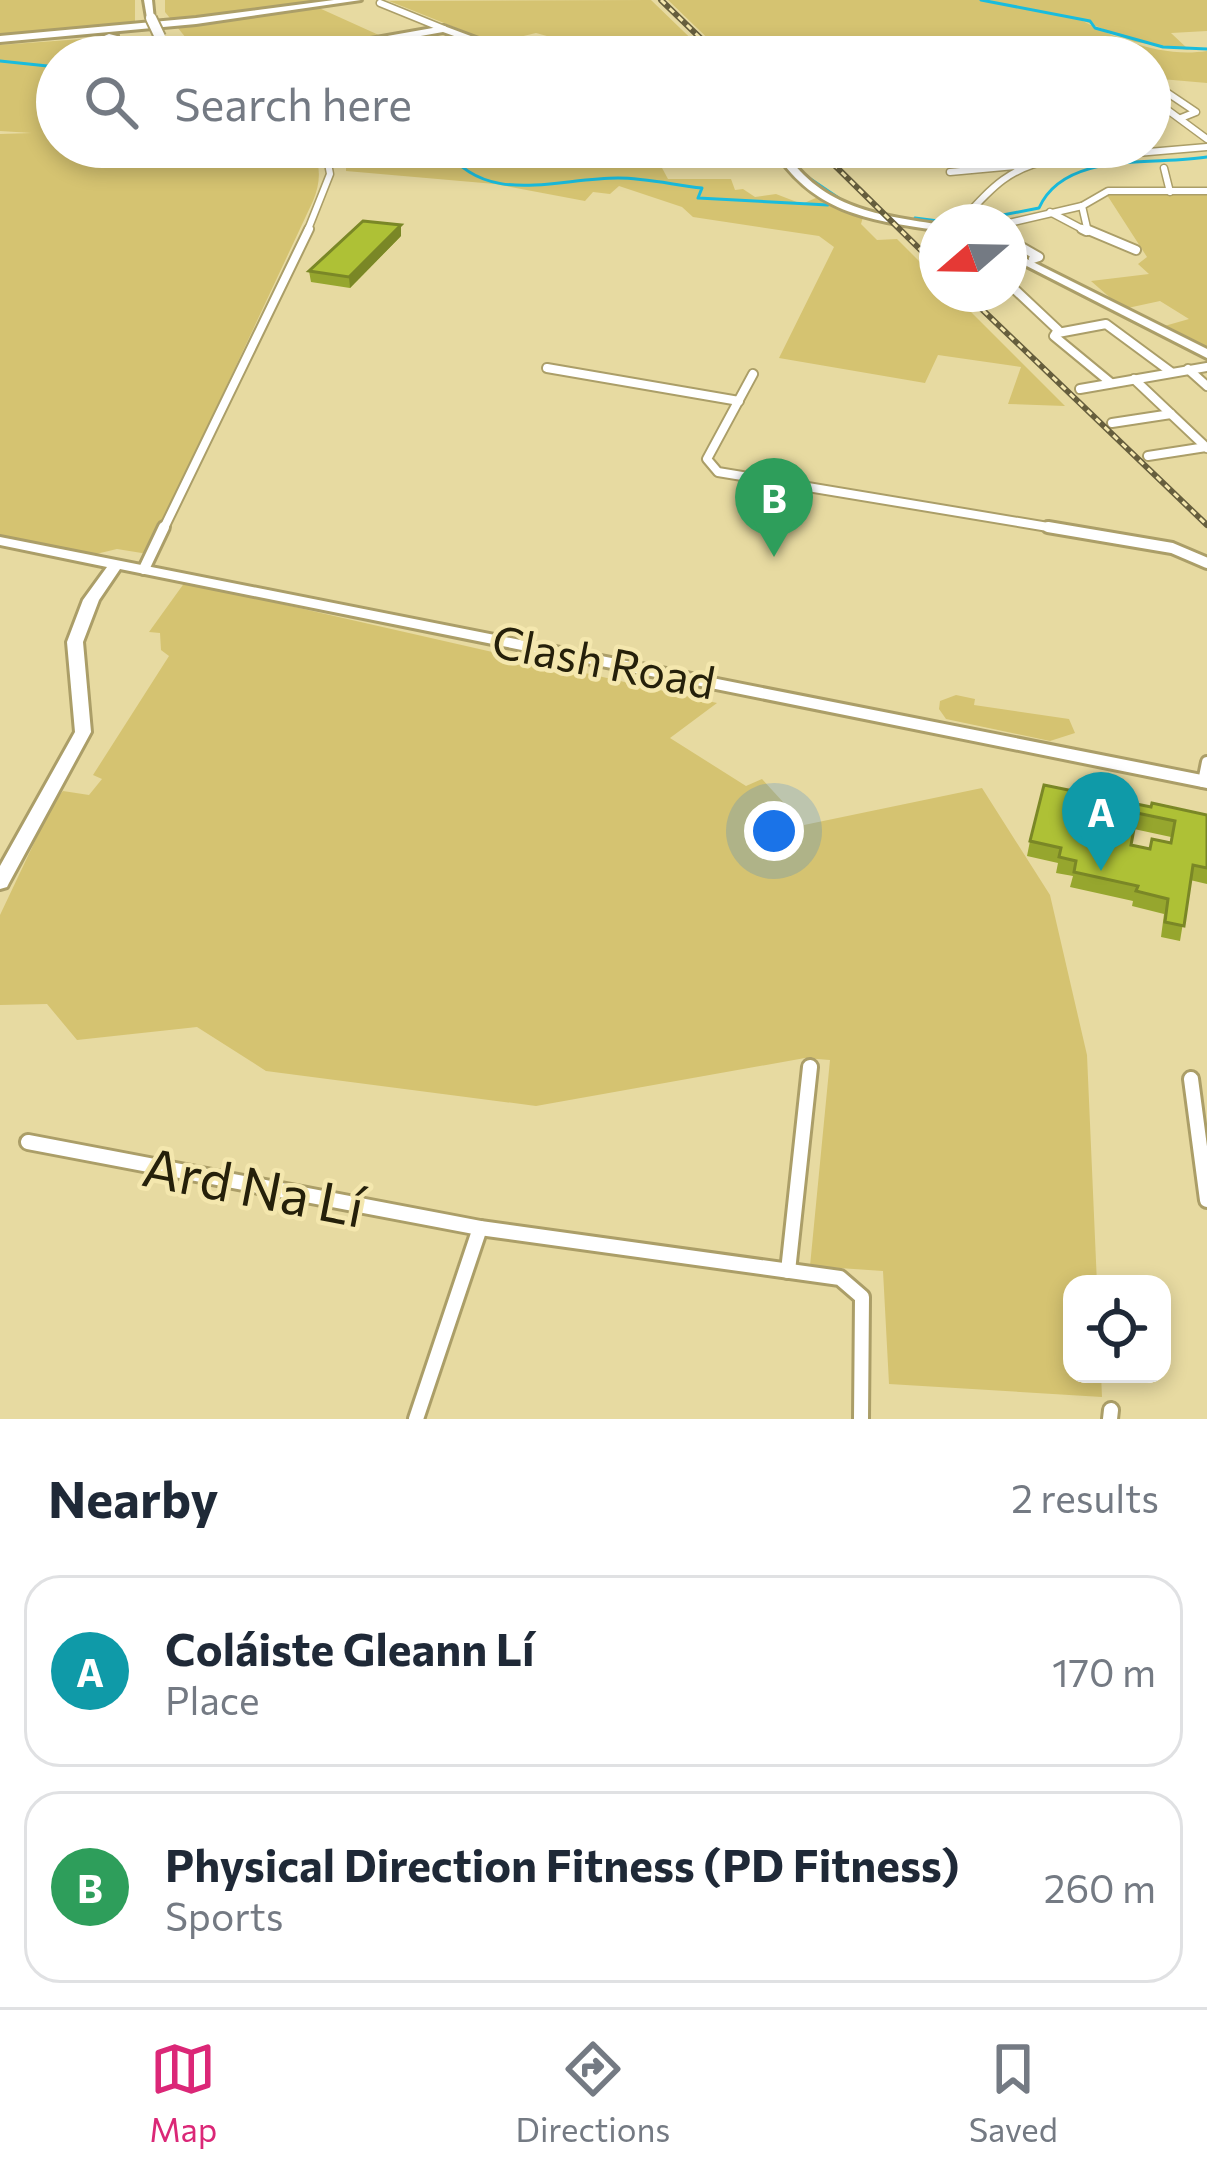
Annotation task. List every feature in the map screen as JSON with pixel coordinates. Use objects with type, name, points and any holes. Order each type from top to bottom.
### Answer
[{"type":"main road","points":[[43,36],[356,0]]},
{"type":"main road","points":[[60,36],[164,32],[376,1]]},
{"type":"main road","points":[[116,36],[134,31]]},
{"type":"main road","points":[[0,40],[36,37]]},
{"type":"main road","points":[[0,40],[36,38]]},
{"type":"street","points":[[148,0],[151,18],[165,36]]},
{"type":"street","points":[[376,1],[464,36]]},
{"type":"street","points":[[407,36],[444,29]]},
{"type":"street","points":[[1171,95],[1196,112],[1180,118]]},
{"type":"street","points":[[1171,112],[1207,143]]},
{"type":"street","points":[[1171,146],[1207,143]]},
{"type":"street","points":[[144,569],[321,203],[329,168]]},
{"type":"street","points":[[789,168],[842,206],[919,225]]},
{"type":"street","points":[[950,172],[993,168]]},
{"type":"street","points":[[976,204],[997,177],[1012,168]]},
{"type":"street","points":[[1164,168],[1170,192]]},
{"type":"street","points":[[1027,218],[1082,206],[1108,191],[1207,191]]},
{"type":"street","points":[[1082,206],[1086,231]]},
{"type":"street","points":[[1050,212],[1130,252],[1136,250]]},
{"type":"street","points":[[1027,252],[1040,256],[1033,259]]},
{"type":"street","points":[[1027,255],[1207,354]]},
{"type":"street","points":[[1027,302],[1058,333]]},
{"type":"street","points":[[1112,383],[1054,336],[1106,324],[1171,372]]},
{"type":"street","points":[[1080,389],[1207,367]]},
{"type":"street","points":[[548,368],[739,401]]},
{"type":"street","points":[[1188,369],[1207,386]]},
{"type":"street","points":[[753,374],[707,458],[718,472],[1172,548],[1207,562]]},
{"type":"street","points":[[1134,379],[1206,447]]},
{"type":"street","points":[[1112,423],[1171,414]]},
{"type":"street","points":[[1148,456],[1206,447]]},
{"type":"street","name":"Clash Road","points":[[0,541],[1205,782]]},
{"type":"street","points":[[0,883],[83,732],[75,642],[91,600],[116,564]]},
{"type":"street","points":[[1205,782],[1207,762]]},
{"type":"street","points":[[788,1271],[811,1067]]},
{"type":"street","points":[[1191,1079],[1207,1199]]},
{"type":"street","name":"Ard Na Lí","points":[[28,1142],[480,1228],[839,1278],[862,1297],[861,1419]]},
{"type":"street","points":[[416,1419],[480,1228]]},
{"type":"shaded area","points":[[0,0],[135,0],[135,24],[0,35]]},
{"type":"shaded area","points":[[165,0],[317,0],[308,3],[381,36],[184,36],[165,12]]},
{"type":"shaded area","points":[[651,0],[688,36],[476,36],[389,1]]},
{"type":"shaded area","points":[[668,0],[1207,0],[1207,31],[1171,33],[1189,50],[1171,47],[1171,36],[1120,36],[1081,20],[1116,36],[705,36]]},
{"type":"shaded area","points":[[36,42],[36,168],[318,168],[313,201],[148,554],[117,549],[96,554],[0,536],[0,134],[32,133],[0,131],[0,45]]},
{"type":"shaded area","points":[[1207,51],[1207,83],[1171,80],[1171,52]]},
{"type":"shaded area","points":[[346,168],[662,168],[668,179],[731,179],[735,190],[755,197],[776,194],[802,204],[818,197],[863,217],[861,224],[877,240],[897,239],[919,261],[919,312],[971,312],[1065,406],[1008,404],[1021,367],[938,355],[925,383],[779,358],[834,247],[819,236],[693,217],[682,207],[619,186],[610,194],[593,192],[585,201],[495,184]]},
{"type":"shaded area","points":[[1207,193],[1207,348],[1161,327],[1189,319],[1160,301],[1123,309],[1091,281],[1149,274],[1138,264],[1147,257],[1107,195]]},
{"type":"shaded area","points":[[185,582],[717,703],[670,738],[746,786],[762,779],[804,825],[982,788],[1050,895],[1087,1055],[1097,1275],[1063,1275],[1063,1383],[1101,1383],[1102,1397],[889,1384],[883,1271],[810,1266],[830,1060],[805,1058],[536,1106],[266,1071],[197,1027],[77,1040],[47,1004],[0,1005],[0,915],[53,803],[63,791],[89,795],[102,779],[93,775],[169,656],[161,650],[160,633],[149,632]]},
{"type":"shaded area","points":[[956,695],[975,699],[974,705],[1069,719],[1075,733],[1050,741],[946,719],[940,701]]},
{"type":"building","points":[[363,221],[401,225],[349,277],[309,271]]},
{"type":"building","points":[[1044,785],[1207,815],[1207,868],[1193,865],[1184,926],[1165,922],[1168,899],[1136,891],[1138,886],[1074,872],[1076,861],[1059,857],[1061,848],[1030,841]],"holes":[[[1137,813],[1175,821],[1171,843],[1152,839],[1150,849],[1131,845]]]},
{"type":"waterway","points":[[981,0],[1090,21],[1095,28],[1124,36]]},
{"type":"waterway","points":[[1171,47],[1207,49]]},
{"type":"waterway","points":[[0,61],[36,65]]},
{"type":"waterway","points":[[1171,160],[1207,157]]},
{"type":"waterway","points":[[464,168],[501,184],[628,178],[702,188],[698,198],[828,205]]},
{"type":"waterway","points":[[1027,210],[1039,208],[1069,177],[1095,168]]},
{"type":"waterway","points":[[806,176],[843,201]]},
{"type":"waterway","points":[[915,218],[919,219]]},
{"type":"railway","points":[[661,0],[698,36]]},
{"type":"railway","points":[[837,168],[919,248]]},
{"type":"railway","points":[[985,312],[1207,525]]},
{"type":"place","name":"Physical Direction Fitness (PD Fitness)","points":[[774,557]]},
{"type":"place","name":"Coláiste Gleann Lí","points":[[1101,871]]}]
